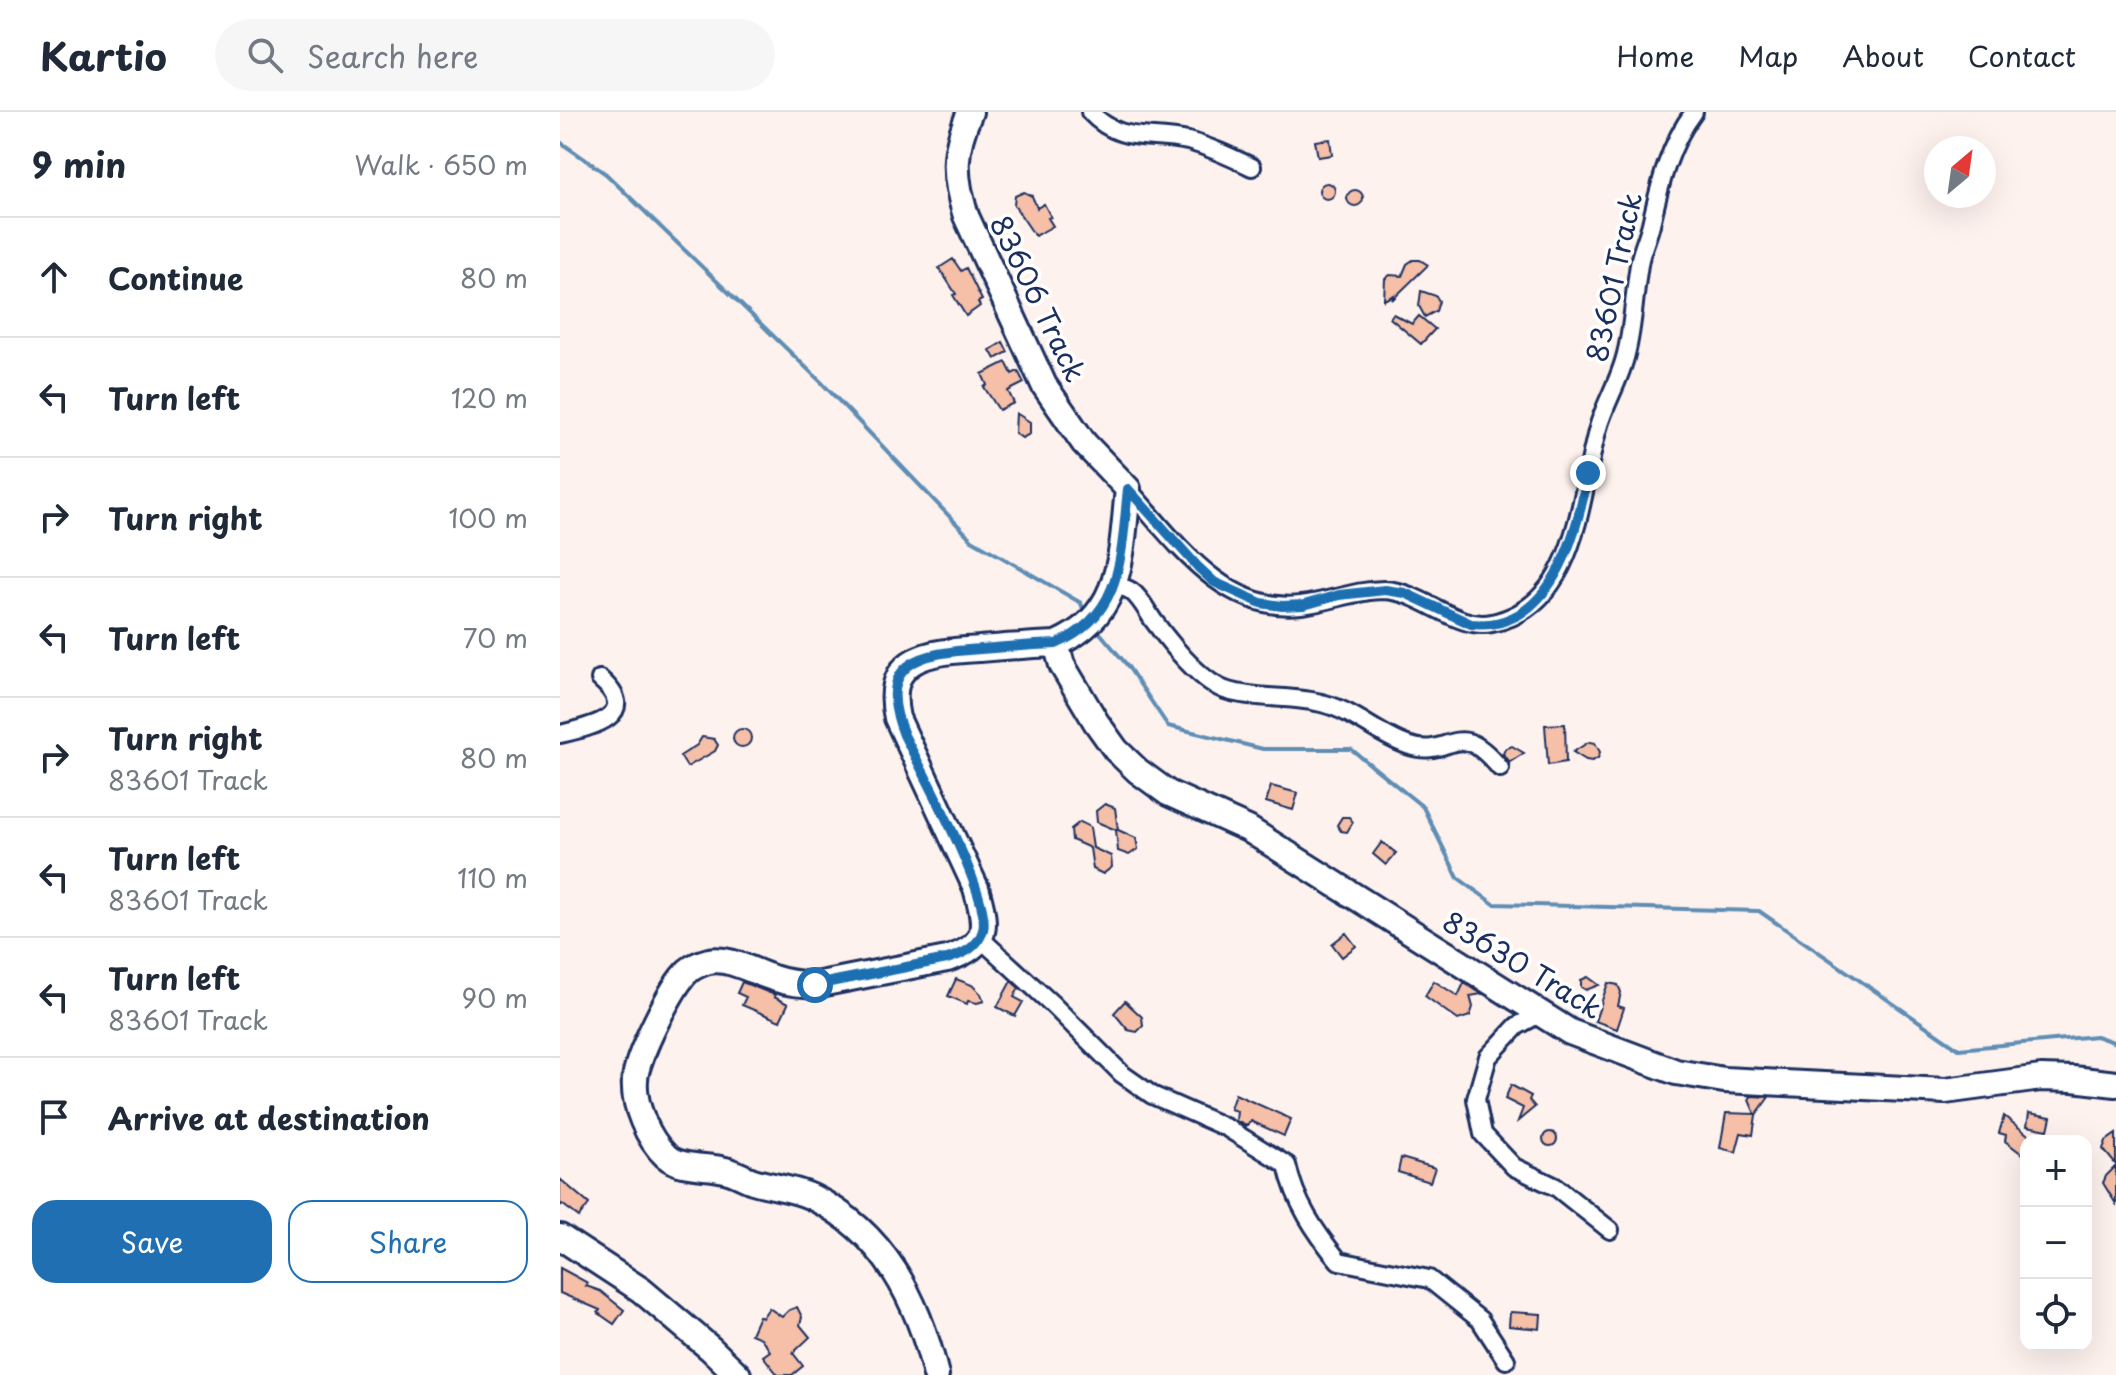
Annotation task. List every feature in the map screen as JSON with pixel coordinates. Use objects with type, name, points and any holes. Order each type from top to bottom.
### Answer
[{"type":"street","name":"83606 Track","points":[[970,112],[956,159],[957,187],[966,216],[1044,385],[1084,443],[1128,489]]},
{"type":"street","points":[[1090,112],[1114,132],[1187,141],[1252,167]]},
{"type":"street","name":"83601 Track","points":[[1128,489],[1214,582],[1261,603],[1304,605],[1339,595],[1385,590],[1405,593],[1471,624],[1506,620],[1520,612],[1556,578],[1579,520],[1598,426],[1626,355],[1641,258],[1656,198],[1678,136],[1694,112]]},
{"type":"street","points":[[936,1375],[921,1323],[902,1282],[886,1255],[854,1224],[811,1197],[726,1170],[668,1159],[644,1122],[635,1097],[639,1060],[674,989],[685,973],[697,965],[723,960],[795,984],[824,984],[947,959],[966,953],[980,938],[985,918],[976,888],[904,735],[897,718],[893,693],[901,673],[908,666],[939,651],[1056,644],[1074,637],[1090,624],[1105,606],[1114,585],[1128,489]]},
{"type":"street","points":[[1114,585],[1134,594],[1191,665],[1207,680],[1226,691],[1323,703],[1347,711],[1410,746],[1428,747],[1466,740],[1476,743],[1500,768]]},
{"type":"street","name":"83630 Track","points":[[1056,644],[1062,665],[1096,722],[1116,750],[1138,771],[1168,793],[1248,829],[1570,1032],[1676,1072],[1724,1080],[1945,1091],[2041,1078],[2116,1084]]},
{"type":"street","points":[[560,734],[592,727],[611,716],[616,701],[613,690],[600,679]]},
{"type":"street","points":[[980,938],[1122,1074],[1152,1095],[1227,1128],[1287,1165],[1291,1185],[1313,1230],[1339,1261],[1429,1279],[1480,1320],[1506,1360]]},
{"type":"street","points":[[1539,1014],[1517,1026],[1488,1057],[1476,1099],[1483,1134],[1514,1167],[1556,1187],[1610,1230]]},
{"type":"street","points":[[560,1237],[641,1290],[738,1375]]},
{"type":"building","points":[[1330,139],[1332,155],[1318,157],[1315,141]]},
{"type":"building","points":[[1327,183],[1335,191],[1327,199],[1319,191]]},
{"type":"building","points":[[1355,190],[1361,192],[1361,204],[1355,206],[1349,204],[1347,198],[1349,192]]},
{"type":"building","points":[[1024,192],[1032,196],[1037,208],[1044,204],[1051,217],[1048,218],[1053,226],[1035,236],[1014,205],[1015,196]]},
{"type":"building","points":[[953,259],[961,271],[966,268],[982,300],[978,302],[980,306],[966,316],[939,268]]},
{"type":"building","points":[[1413,260],[1428,265],[1392,300],[1394,295],[1384,300],[1385,279],[1390,275],[1402,276],[1407,264]]},
{"type":"building","points":[[1421,291],[1436,296],[1439,301],[1436,311],[1425,317],[1419,306]]},
{"type":"building","points":[[1393,314],[1412,324],[1419,316],[1435,329],[1421,344],[1390,318]]},
{"type":"building","points":[[1003,342],[1008,352],[995,359],[990,350]]},
{"type":"building","points":[[1006,362],[1012,374],[1018,371],[1024,383],[1008,391],[1014,403],[999,410],[984,387],[987,385],[982,374]]},
{"type":"building","points":[[1016,413],[1030,422],[1030,434],[1022,438],[1015,433]]},
{"type":"building","points":[[1565,724],[1566,762],[1548,765],[1545,725]]},
{"type":"building","points":[[742,729],[751,738],[742,747],[733,738]]},
{"type":"building","points":[[702,737],[714,739],[718,745],[715,751],[687,767],[680,756],[697,745]]},
{"type":"building","points":[[1589,742],[1595,743],[1600,752],[1598,758],[1592,761],[1573,752]]},
{"type":"building","points":[[1512,746],[1524,753],[1510,762],[1503,754],[1505,749]]},
{"type":"building","points":[[1271,786],[1298,793],[1293,810],[1266,802]]},
{"type":"building","points":[[1105,804],[1115,808],[1118,830],[1136,838],[1138,849],[1129,855],[1118,851],[1116,830],[1097,822],[1096,811]]},
{"type":"building","points":[[1342,817],[1349,817],[1353,822],[1347,832],[1341,831],[1337,825]]},
{"type":"building","points":[[1080,822],[1090,827],[1093,848],[1111,856],[1112,867],[1103,874],[1093,869],[1090,848],[1072,840],[1071,829]]},
{"type":"building","points":[[1382,842],[1396,853],[1386,865],[1373,854]]},
{"type":"building","points":[[1346,933],[1356,946],[1342,957],[1332,944]]},
{"type":"building","points":[[1588,977],[1599,985],[1586,990],[1581,987],[1581,980]]},
{"type":"building","points":[[956,979],[972,985],[984,1001],[968,1001],[967,1004],[948,996]]},
{"type":"building","points":[[1011,981],[1019,988],[1014,997],[1023,1002],[1015,1016],[997,1007]]},
{"type":"building","points":[[1434,981],[1458,996],[1464,983],[1482,994],[1470,996],[1473,1007],[1470,1016],[1458,1020],[1425,996]]},
{"type":"building","points":[[742,982],[775,995],[788,1004],[780,1021],[742,1005],[746,997],[737,993]]},
{"type":"building","points":[[1608,983],[1618,985],[1621,992],[1618,1006],[1624,1008],[1617,1029],[1595,1021]]},
{"type":"building","points":[[1125,1001],[1142,1017],[1143,1026],[1137,1032],[1128,1030],[1114,1013]]},
{"type":"building","points":[[1511,1085],[1531,1096],[1529,1100],[1535,1107],[1518,1121],[1523,1108],[1505,1099]]},
{"type":"building","points":[[1235,1094],[1291,1119],[1284,1136],[1251,1121],[1246,1126],[1236,1121],[1237,1111],[1230,1109]]},
{"type":"building","points":[[1751,1096],[1769,1097],[1756,1115],[1753,1135],[1741,1133],[1736,1152],[1720,1148],[1726,1113],[1755,1114],[1749,1100]]},
{"type":"building","points":[[2029,1113],[2051,1117],[2048,1130],[2027,1126]]},
{"type":"building","points":[[2004,1116],[2028,1135],[2020,1135],[2020,1152],[2005,1141],[2006,1135],[1999,1133]]},
{"type":"building","points":[[1550,1132],[1557,1139],[1550,1146],[1543,1139]]},
{"type":"building","points":[[2116,1134],[2116,1165],[2103,1149],[2106,1141]]},
{"type":"building","points":[[1401,1158],[1435,1168],[1430,1182],[1398,1172]]},
{"type":"building","points":[[2116,1166],[2116,1204],[2103,1183]]},
{"type":"building","points":[[560,1179],[589,1204],[579,1217],[562,1204],[560,1206]]},
{"type":"building","points":[[560,1268],[588,1283],[586,1286],[600,1291],[624,1310],[614,1324],[598,1313],[600,1310],[560,1293]]},
{"type":"building","points":[[797,1307],[802,1317],[800,1325],[810,1337],[793,1353],[803,1366],[792,1375],[778,1375],[763,1356],[770,1351],[761,1338],[751,1334],[759,1316],[762,1318],[769,1308],[782,1317]]},
{"type":"building","points":[[1510,1312],[1541,1314],[1540,1329],[1509,1326]]},
{"type":"waterway","points":[[560,142],[606,174],[821,382],[972,540],[1081,603],[1084,612]]},
{"type":"waterway","points":[[1095,627],[1127,665],[1168,726],[1263,749],[1351,749],[1423,807],[1458,878],[1494,904],[1759,911],[1959,1049],[2096,1036],[2116,1043]]},
{"type":"route","points":[[815,985],[947,959],[966,953],[980,938],[985,918],[976,888],[904,735],[897,718],[893,693],[901,673],[908,666],[939,651],[1056,644],[1074,637],[1090,624],[1105,606],[1114,585],[1128,489],[1214,582],[1261,603],[1304,605],[1339,595],[1385,590],[1405,593],[1471,624],[1481,625],[1506,620],[1520,612],[1556,578],[1579,520],[1588,473]]}]
